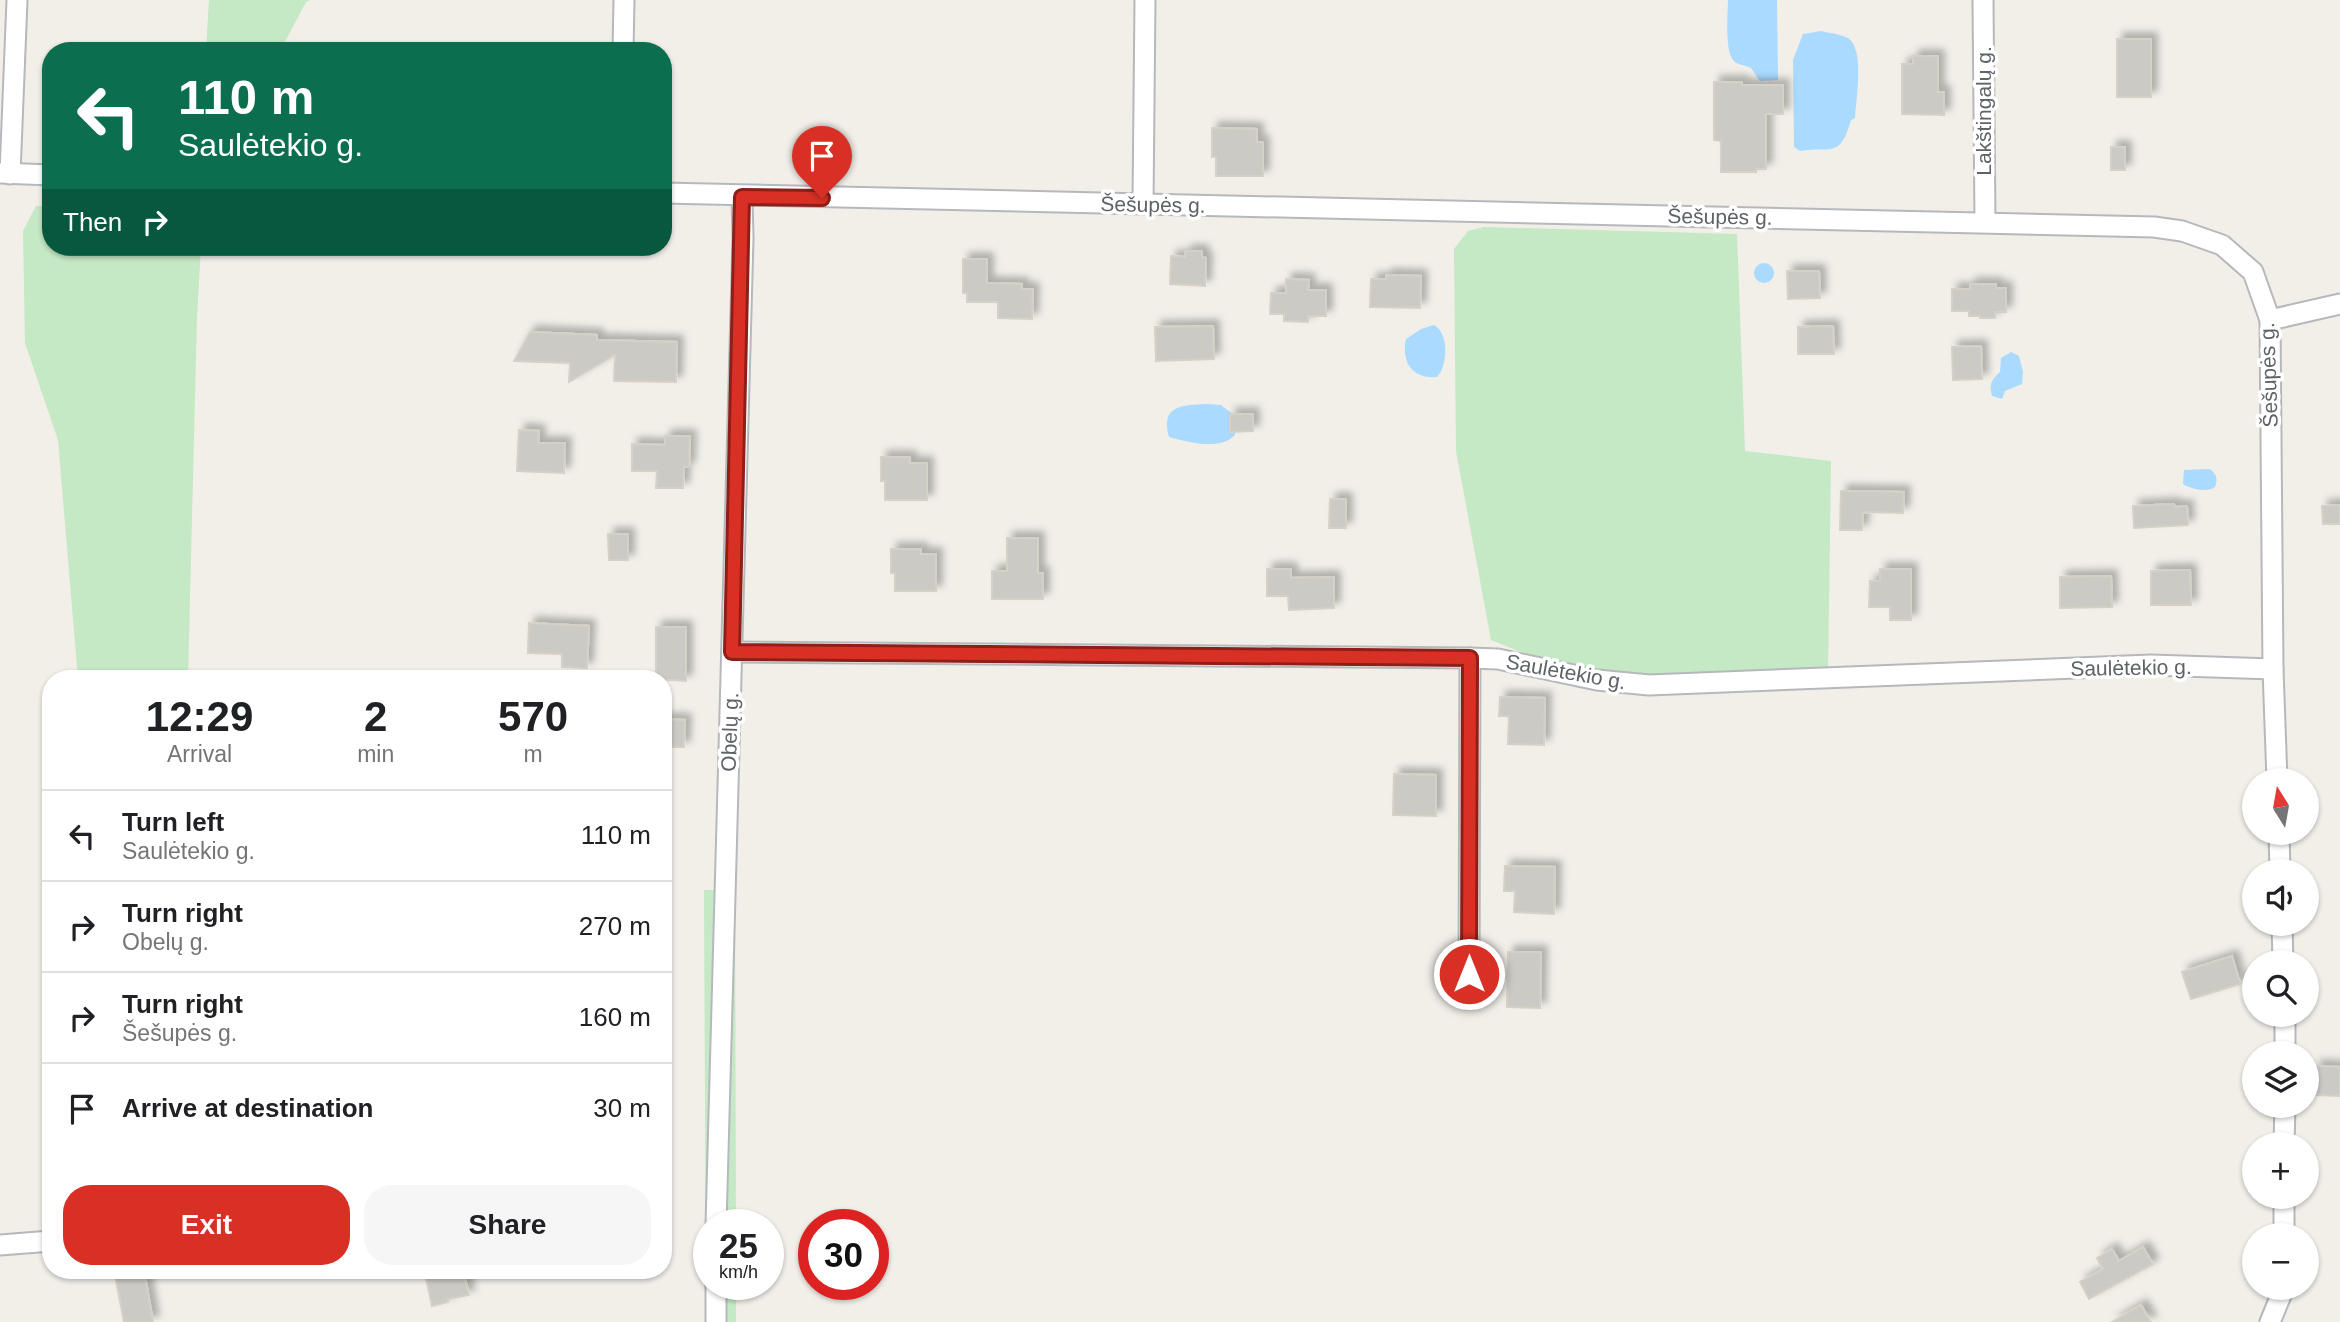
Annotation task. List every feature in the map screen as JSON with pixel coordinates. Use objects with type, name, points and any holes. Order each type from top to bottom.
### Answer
[{"type":"street","points":[[17,0],[5,174],[42,175]]},
{"type":"street","points":[[623,42],[624,0]]},
{"type":"street","points":[[1143,204],[1145,0]]},
{"type":"street","name":"Lakštingalų g.","points":[[1983,0],[1985,222]]},
{"type":"street","name":"Šešupės g.","points":[[672,193],[2154,226],[2182,231],[2212,241],[2222,245],[2253,272],[2270,320],[2273,669],[2277,768]]},
{"type":"street","name":"Obelų g.","points":[[716,1209],[742,197]]},
{"type":"street","points":[[2270,320],[2340,304]]},
{"type":"street","name":"Saulėtekio g.","points":[[732,652],[1499,659],[1597,680],[1649,685],[2151,666],[2273,669]]},
{"type":"street","points":[[1469,974],[1470,658]]},
{"type":"street","points":[[0,1245],[42,1242]]},
{"type":"street","points":[[716,1300],[716,1322]]},
{"type":"street","points":[[2270,1322],[2279,1300]]},
{"type":"green space","points":[[209,0],[310,0],[306,2],[285,42],[207,42]]},
{"type":"green space","points":[[36,206],[42,206],[42,256],[200,256],[188,670],[77,670],[58,440],[25,343],[23,231]]},
{"type":"green space","points":[[1484,227],[1737,234],[1745,451],[1831,461],[1828,678],[1610,688],[1491,640],[1456,451],[1454,249],[1468,231]]},
{"type":"green space","points":[[704,890],[735,890],[736,1209],[705,1209]]},
{"type":"green space","points":[[706,1300],[736,1300],[736,1322],[706,1322]]},
{"type":"water","points":[[1728,0],[1777,0],[1778,80],[1760,81],[1751,68],[1732,58],[1728,42]]},
{"type":"water","points":[[1821,31],[1848,38],[1853,44],[1858,63],[1855,118],[1851,120],[1843,141],[1838,146],[1800,151],[1794,147],[1793,60],[1803,34]]},
{"type":"water","points":[[1764,263],[1771,266],[1774,273],[1771,280],[1764,283],[1757,280],[1754,273],[1757,266]]},
{"type":"water","points":[[1434,325],[1442,335],[1445,357],[1437,377],[1428,377],[1410,367],[1405,347],[1406,339],[1421,329]]},
{"type":"water","points":[[2011,352],[2019,356],[2023,372],[2022,384],[2005,391],[2002,399],[1992,396],[1991,385],[2000,372],[2001,358]]},
{"type":"water","points":[[1221,405],[1234,415],[1235,435],[1229,440],[1213,444],[1169,437],[1167,426],[1171,413],[1182,406]]},
{"type":"water","points":[[2210,469],[2216,477],[2215,487],[2199,490],[2183,484],[2184,470]]},
{"type":"building","points":[[2117,39],[2151,39],[2151,97],[2117,97]]},
{"type":"building","points":[[1913,56],[1938,56],[1938,92],[1944,92],[1944,115],[1902,114],[1902,64],[1913,64]]},
{"type":"building","points":[[1714,82],[1783,85],[1783,114],[1766,114],[1766,169],[1756,169],[1756,172],[1721,172],[1721,141],[1714,140]]},
{"type":"building","points":[[1212,128],[1257,129],[1257,142],[1263,142],[1263,176],[1216,176],[1216,157],[1212,157]]},
{"type":"building","points":[[2111,147],[2125,147],[2125,170],[2111,170]]},
{"type":"building","points":[[1186,251],[1202,251],[1202,257],[1206,258],[1205,286],[1170,284],[1171,256],[1185,257]]},
{"type":"building","points":[[963,259],[987,259],[987,283],[1022,284],[1022,289],[1033,289],[1032,319],[998,318],[998,302],[967,302],[967,293],[963,293]]},
{"type":"building","points":[[1787,271],[1819,271],[1820,298],[1788,299]]},
{"type":"building","points":[[1386,275],[1421,276],[1420,308],[1370,307],[1371,279],[1386,279]]},
{"type":"building","points":[[1286,279],[1309,280],[1308,290],[1326,290],[1326,316],[1308,316],[1308,322],[1284,321],[1284,314],[1270,314],[1271,293],[1286,293]]},
{"type":"building","points":[[1970,284],[1996,284],[1996,288],[2006,288],[2006,312],[1995,312],[1995,318],[1980,318],[1969,316],[1969,311],[1952,311],[1952,289],[1970,289]]},
{"type":"building","points":[[1213,326],[1214,359],[1156,361],[1155,327]]},
{"type":"building","points":[[1833,326],[1834,354],[1798,354],[1798,327]]},
{"type":"building","points":[[530,332],[597,335],[597,340],[677,342],[676,382],[614,381],[615,355],[569,382],[570,363],[514,361]]},
{"type":"building","points":[[1981,346],[1982,379],[1953,380],[1952,347]]},
{"type":"building","points":[[1230,414],[1253,414],[1253,431],[1230,432]]},
{"type":"building","points":[[519,430],[539,431],[538,443],[565,443],[564,473],[517,471]]},
{"type":"building","points":[[665,436],[690,436],[689,467],[684,467],[683,488],[656,488],[657,471],[632,471],[632,444],[665,445]]},
{"type":"building","points":[[881,457],[910,457],[910,463],[927,463],[927,500],[885,500],[885,481],[881,481]]},
{"type":"building","points":[[1841,491],[1904,492],[1903,513],[1863,512],[1862,530],[1840,530]]},
{"type":"building","points":[[1330,499],[1346,499],[1346,528],[1329,528]]},
{"type":"building","points":[[2174,504],[2175,507],[2187,506],[2188,525],[2134,528],[2133,506]]},
{"type":"building","points":[[2340,505],[2340,524],[2323,524],[2322,506]]},
{"type":"building","points":[[608,534],[628,534],[628,560],[609,560]]},
{"type":"building","points":[[1007,538],[1038,538],[1038,573],[1043,573],[1043,599],[992,599],[992,571],[1007,571]]},
{"type":"building","points":[[891,549],[921,549],[921,554],[936,554],[936,591],[895,591],[895,573],[891,573]]},
{"type":"building","points":[[1267,569],[1291,569],[1291,578],[1334,577],[1334,608],[1289,610],[1288,596],[1267,596]]},
{"type":"building","points":[[1880,569],[1911,569],[1911,620],[1890,620],[1890,607],[1869,607],[1870,581],[1880,581]]},
{"type":"building","points":[[2190,570],[2191,605],[2151,605],[2151,571]]},
{"type":"building","points":[[2111,576],[2112,607],[2060,608],[2060,577]]},
{"type":"building","points":[[529,623],[589,626],[587,668],[562,667],[562,654],[528,653]]},
{"type":"building","points":[[656,627],[686,627],[686,681],[672,680],[672,670],[656,670]]},
{"type":"building","points":[[1500,697],[1545,698],[1544,745],[1508,744],[1509,716],[1499,716]]},
{"type":"building","points":[[672,719],[685,720],[684,747],[672,747]]},
{"type":"building","points":[[1394,774],[1436,775],[1436,816],[1393,815]]},
{"type":"building","points":[[1505,866],[1555,867],[1554,914],[1514,912],[1515,891],[1504,891]]},
{"type":"building","points":[[1508,952],[1541,952],[1540,1008],[1507,1007]]},
{"type":"building","points":[[2232,956],[2240,984],[2191,999],[2182,972]]},
{"type":"building","points":[[2319,1066],[2340,1067],[2340,1096],[2319,1095]]},
{"type":"building","points":[[2143,1247],[2153,1264],[2089,1299],[2080,1282],[2103,1269],[2097,1258],[2112,1249],[2119,1261]]},
{"type":"building","points":[[116,1279],[146,1279],[153,1322],[124,1322]]},
{"type":"building","points":[[426,1279],[465,1279],[469,1295],[448,1299],[448,1302],[432,1306]]},
{"type":"building","points":[[2141,1305],[2151,1322],[2112,1322]]},
{"type":"route","points":[[822,198],[742,197],[732,652],[1470,658],[1469,974]]}]
